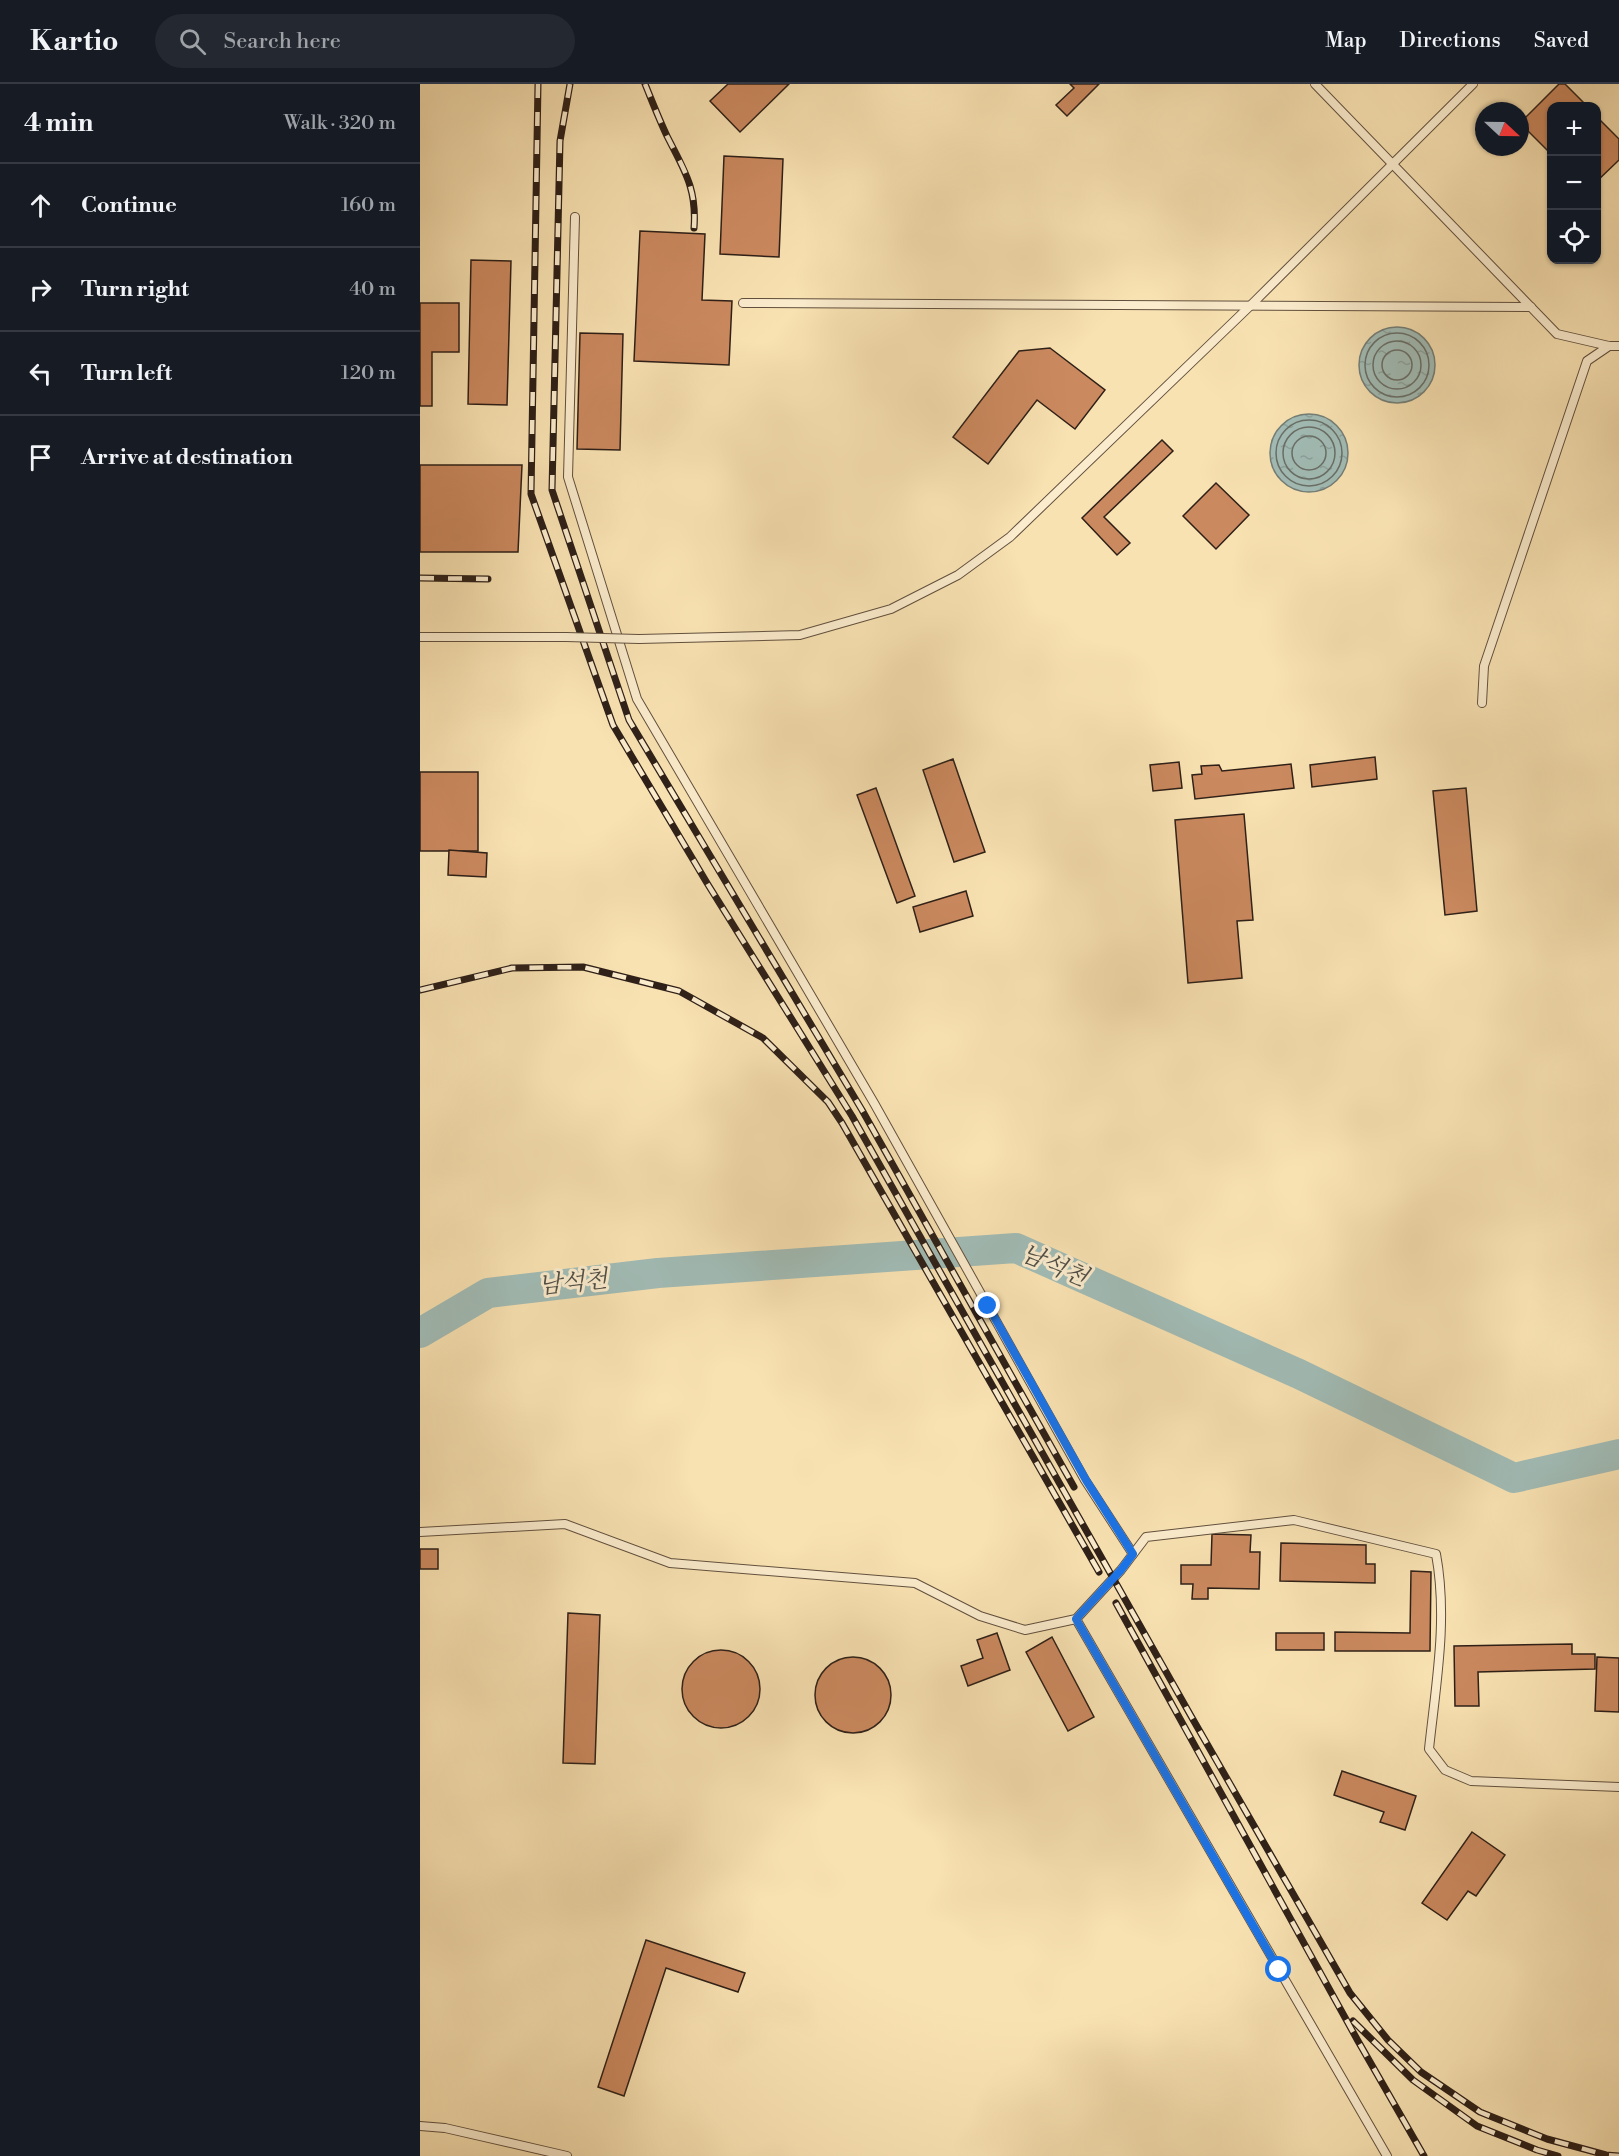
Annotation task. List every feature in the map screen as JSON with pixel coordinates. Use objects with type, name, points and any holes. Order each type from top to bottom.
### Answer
[{"type":"lane","points":[[1315,84],[1557,334],[1614,346]]},
{"type":"lane","points":[[420,637],[639,639],[800,635],[891,609],[958,575],[1010,537],[1250,306],[1473,84]]},
{"type":"lane","points":[[575,217],[568,477],[637,699],[874,1103],[1086,1480],[1133,1554]]},
{"type":"lane","points":[[743,303],[1531,307]]},
{"type":"lane","points":[[1482,703],[1484,666],[1587,361],[1614,346]]},
{"type":"lane","points":[[420,1532],[565,1524],[670,1563],[915,1583],[980,1616],[1025,1630],[1076,1619],[1121,1570],[1146,1537],[1294,1520],[1436,1554],[1442,1583],[1443,1619],[1429,1749],[1445,1770],[1471,1781],[1619,1787]]},
{"type":"lane","points":[[1076,1619],[1387,2156]]},
{"type":"lane","points":[[420,2126],[445,2128],[567,2156]]},
{"type":"water","points":[[1397,327],[1411,330],[1424,338],[1432,351],[1435,365],[1432,379],[1424,392],[1411,400],[1397,403],[1383,400],[1370,392],[1362,379],[1359,365],[1362,351],[1370,338],[1383,330]]},
{"type":"water","points":[[1301,414],[1317,414],[1331,420],[1342,431],[1348,445],[1348,461],[1342,475],[1331,486],[1317,492],[1301,492],[1287,486],[1276,475],[1270,461],[1270,445],[1276,431],[1287,420]]},
{"type":"building","points":[[728,84],[789,84],[740,132],[710,101]]},
{"type":"building","points":[[1070,84],[1099,84],[1067,116],[1056,105],[1074,88]]},
{"type":"building","points":[[1559,84],[1565,84],[1583,102],[1547,102],[1547,150],[1529,132],[1529,114]]},
{"type":"building","points":[[1601,121],[1619,139],[1619,160],[1601,177]]},
{"type":"building","points":[[724,156],[783,159],[779,257],[720,254]]},
{"type":"building","points":[[640,231],[705,234],[702,300],[732,301],[729,365],[634,361]]},
{"type":"building","points":[[471,260],[511,261],[507,405],[468,404]]},
{"type":"building","points":[[420,303],[459,303],[459,352],[432,352],[432,406],[420,406]]},
{"type":"building","points":[[580,333],[623,334],[620,450],[577,449]]},
{"type":"building","points":[[1050,348],[1105,390],[1075,429],[1037,400],[988,464],[953,437],[1019,351]]},
{"type":"building","points":[[1162,440],[1173,451],[1104,517],[1130,543],[1117,555],[1082,518]]},
{"type":"building","points":[[420,465],[522,465],[518,552],[420,552]]},
{"type":"building","points":[[1216,483],[1249,515],[1216,549],[1183,516]]},
{"type":"building","points":[[1375,757],[1377,779],[1312,787],[1310,765]]},
{"type":"building","points":[[953,759],[985,852],[954,862],[923,770]]},
{"type":"building","points":[[1179,762],[1182,788],[1153,791],[1150,765]]},
{"type":"building","points":[[1291,764],[1294,788],[1195,799],[1192,775],[1202,774],[1201,766],[1219,765],[1222,771]]},
{"type":"building","points":[[420,772],[478,772],[478,851],[420,851]]},
{"type":"building","points":[[876,788],[915,896],[897,903],[857,795]]},
{"type":"building","points":[[1466,788],[1477,911],[1445,915],[1433,791]]},
{"type":"building","points":[[1244,814],[1253,920],[1237,921],[1242,978],[1188,983],[1175,820]]},
{"type":"building","points":[[449,850],[487,853],[486,877],[448,875]]},
{"type":"building","points":[[966,891],[973,916],[920,932],[913,907]]},
{"type":"building","points":[[1212,1534],[1251,1535],[1250,1552],[1260,1552],[1259,1589],[1208,1588],[1208,1599],[1192,1599],[1193,1584],[1181,1584],[1181,1565],[1211,1565]]},
{"type":"building","points":[[1281,1543],[1366,1545],[1366,1564],[1375,1564],[1375,1583],[1280,1581]]},
{"type":"building","points":[[420,1549],[438,1549],[438,1569],[420,1569]]},
{"type":"building","points":[[1411,1571],[1431,1572],[1430,1651],[1335,1651],[1335,1632],[1410,1633]]},
{"type":"building","points":[[568,1613],[600,1615],[595,1764],[563,1763]]},
{"type":"building","points":[[997,1633],[1010,1670],[968,1686],[961,1666],[983,1658],[977,1640]]},
{"type":"building","points":[[1276,1633],[1324,1633],[1324,1650],[1276,1650]]},
{"type":"building","points":[[1052,1637],[1094,1717],[1068,1731],[1026,1652]]},
{"type":"building","points":[[1572,1644],[1572,1654],[1595,1654],[1595,1669],[1478,1672],[1479,1706],[1455,1706],[1454,1646]]},
{"type":"building","points":[[721,1650],[736,1653],[748,1662],[757,1674],[760,1689],[757,1704],[748,1716],[736,1725],[721,1728],[706,1725],[694,1716],[685,1704],[682,1689],[685,1674],[694,1662],[706,1653]]},
{"type":"building","points":[[853,1657],[868,1660],[880,1668],[888,1680],[891,1695],[888,1710],[880,1722],[868,1730],[853,1733],[838,1730],[826,1722],[818,1710],[815,1695],[818,1680],[826,1668],[838,1660]]},
{"type":"building","points":[[1597,1657],[1619,1658],[1619,1712],[1595,1711]]},
{"type":"building","points":[[1342,1771],[1416,1796],[1405,1830],[1380,1822],[1384,1812],[1334,1795]]},
{"type":"building","points":[[1472,1832],[1505,1855],[1476,1896],[1468,1891],[1447,1920],[1422,1903]]},
{"type":"building","points":[[646,1940],[745,1973],[738,1992],[666,1968],[624,2096],[598,2087]]},
{"type":"waterway","name":"남석천","points":[[420,1333],[488,1293],[658,1273],[1016,1248],[1299,1374],[1514,1478],[1619,1454]]},
{"type":"railway","points":[[538,84],[531,494],[613,725],[707,883],[852,1116],[1350,1993],[1388,2040],[1421,2072],[1480,2112],[1547,2139],[1606,2155],[1619,2156]]},
{"type":"railway","points":[[570,84],[560,141],[552,490],[629,720],[862,1110],[1074,1487]]},
{"type":"railway","points":[[645,84],[688,180],[693,202],[694,228]]},
{"type":"railway","points":[[420,578],[488,579]]},
{"type":"railway","points":[[420,990],[512,968],[583,967],[679,991],[763,1038],[828,1102],[842,1123],[1099,1572]]},
{"type":"railway","points":[[1116,1603],[1424,2156]]},
{"type":"railway","points":[[1353,2021],[1413,2080],[1477,2126],[1558,2156]]},
{"type":"route","points":[[988,1306],[1086,1480],[1133,1554],[1076,1619],[1279,1970]]}]
